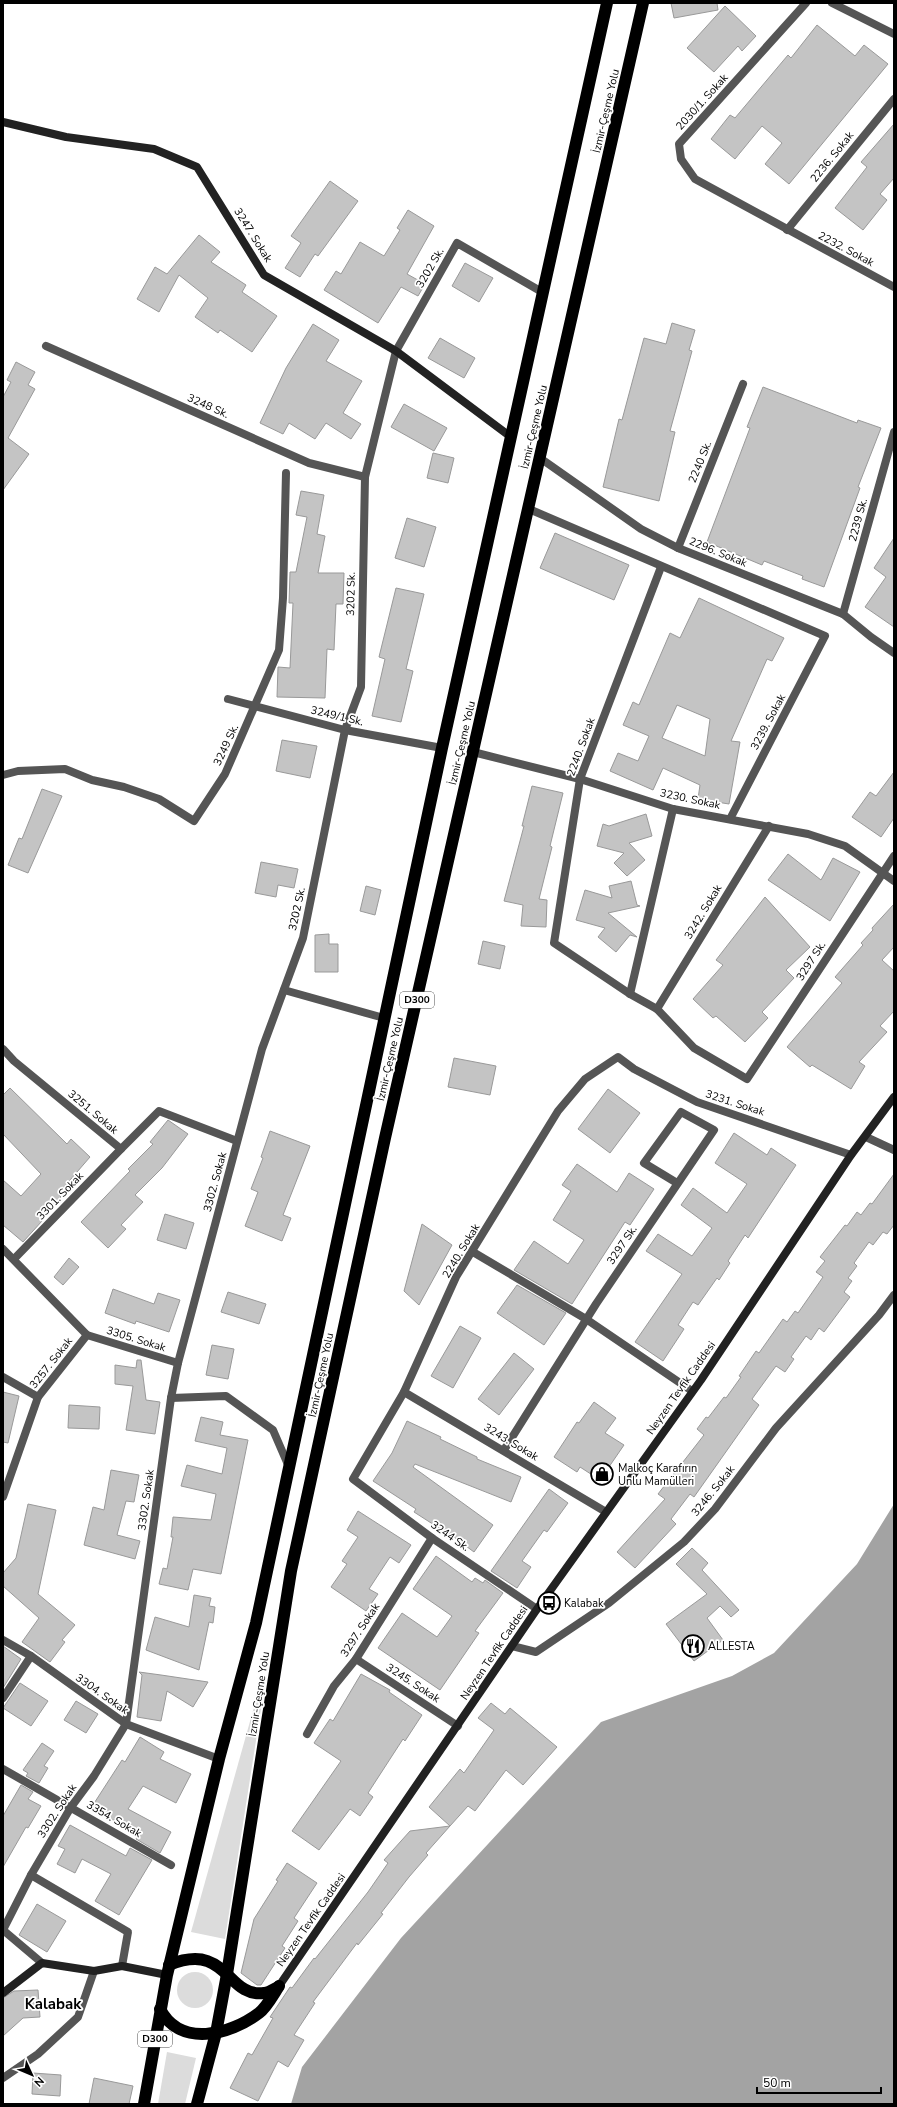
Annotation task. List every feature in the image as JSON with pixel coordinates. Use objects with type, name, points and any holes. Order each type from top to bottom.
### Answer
[{"type":"highway","name":"İzmir-Çeşme Yolu","points":[[168,1970],[219,1759],[256,1623],[442,748],[607,3]]},
{"type":"highway","name":"İzmir-Çeşme Yolu","points":[[216,2034],[227,1974],[291,1571],[385,1138],[644,3]]},
{"type":"highway","points":[[168,1970],[181,1960],[195,1958],[219,1966],[250,1993],[265,1993],[279,1986]]},
{"type":"highway","name":"D300","points":[[144,2104],[168,1970]]},
{"type":"highway","points":[[160,2009],[166,2019],[188,2032],[216,2034],[239,2026],[260,2012],[279,1986]]},
{"type":"highway","name":"D300","points":[[197,2104],[216,2034]]},
{"type":"street","name":"2030/1. Sokak","points":[[787,230],[695,179],[681,159],[679,144],[806,3]]},
{"type":"street","points":[[832,3],[894,34]]},
{"type":"street","name":"2236. Sokak","points":[[787,230],[894,99]]},
{"type":"street","name":"3247. Sokak","points":[[3,122],[66,137],[154,149],[197,167],[264,275],[396,351],[511,437]]},
{"type":"street","name":"2232. Sokak","points":[[787,230],[894,287]]},
{"type":"street","name":"3202 Sk.","points":[[262,1049],[303,938],[345,730],[361,687],[365,477],[396,351],[458,243],[542,292]]},
{"type":"street","name":"3248 Sk.","points":[[46,346],[309,463],[365,477]]},
{"type":"street","name":"2240 Sk.","points":[[678,548],[743,384]]},
{"type":"street","name":"2239 Sk.","points":[[843,614],[894,432]]},
{"type":"street","name":"2296. Sokak","points":[[540,458],[641,529],[678,548],[843,614],[871,637],[894,653]]},
{"type":"street","name":"3249 Sk.","points":[[3,775],[18,771],[65,769],[92,780],[124,787],[159,799],[194,821],[225,774],[279,650],[284,598],[286,473]]},
{"type":"street","points":[[529,509],[661,567]]},
{"type":"street","name":"3239. Sokak","points":[[661,567],[825,636],[730,818]]},
{"type":"street","name":"2240. Sokak","points":[[630,994],[554,943],[580,779],[661,567]]},
{"type":"street","name":"3249/1 Sk.","points":[[228,699],[345,730],[442,748]]},
{"type":"street","name":"3230. Sokak","points":[[474,752],[580,779],[673,809],[730,818],[808,834],[845,846],[894,881]]},
{"type":"street","points":[[657,1009],[630,994],[673,809]]},
{"type":"street","name":"3242. Sokak","points":[[657,1009],[769,826]]},
{"type":"street","name":"3297 Sk.","points":[[657,1009],[694,1048],[747,1079],[894,856]]},
{"type":"street","points":[[284,990],[384,1018]]},
{"type":"street","name":"3251. Sokak","points":[[3,1049],[14,1060],[121,1149],[159,1111],[237,1142]]},
{"type":"street","name":"3302. Sokak","points":[[3,1930],[31,1875],[71,1806],[94,1776],[126,1724],[171,1398],[178,1363],[262,1049]]},
{"type":"street","name":"2240. Sokak","points":[[353,1479],[404,1392],[456,1277],[558,1111],[585,1079],[618,1057]]},
{"type":"street","name":"3231. Sokak","points":[[618,1057],[634,1069],[697,1102],[851,1155]]},
{"type":"street","name":"Neyzen Tevfik Caddesi","points":[[279,1986],[537,1609],[692,1392],[851,1155],[866,1137],[894,1097]]},
{"type":"street","name":"3297 Sk.","points":[[504,1450],[586,1319],[714,1130],[681,1112],[644,1163],[677,1183]]},
{"type":"street","points":[[866,1137],[894,1150]]},
{"type":"street","name":"3301. Sokak","points":[[14,1259],[121,1149]]},
{"type":"street","points":[[3,1249],[87,1335]]},
{"type":"street","points":[[472,1252],[586,1319],[692,1392]]},
{"type":"street","name":"3246. Sokak","points":[[512,1646],[536,1652],[609,1603],[684,1542],[714,1509],[776,1428],[879,1315],[894,1296]]},
{"type":"street","name":"3305. Sokak","points":[[87,1335],[178,1363]]},
{"type":"street","name":"3257. Sokak","points":[[3,1497],[38,1397],[87,1335]]},
{"type":"street","points":[[3,1377],[38,1397]]},
{"type":"street","name":"3243. Sokak","points":[[404,1392],[504,1450],[606,1512]]},
{"type":"street","points":[[171,1398],[226,1396],[273,1430],[289,1467]]},
{"type":"street","name":"3244 Sk.","points":[[353,1479],[432,1538],[537,1609]]},
{"type":"street","name":"3297. Sokak","points":[[308,1734],[334,1686],[356,1659],[432,1538]]},
{"type":"street","name":"3304. Sokak","points":[[3,1640],[30,1656],[126,1724],[219,1759]]},
{"type":"street","points":[[3,1698],[30,1656]]},
{"type":"street","name":"3245. Sokak","points":[[356,1659],[458,1726]]},
{"type":"street","name":"3354. Sokak","points":[[3,1770],[71,1806],[171,1864]]},
{"type":"street","points":[[31,1875],[128,1932],[122,1966]]},
{"type":"street","points":[[3,1930],[42,1963],[94,1971],[122,1966],[168,1970]]},
{"type":"street","points":[[3,1993],[42,1963]]},
{"type":"street","points":[[3,2078],[38,2054],[78,2017],[94,1971]]},
{"type":"shaded area","points":[[894,1504],[894,2104],[291,2104],[302,2067],[401,1938],[601,1722],[732,1676],[774,1653],[857,1564]]},
{"type":"shaded area","points":[[256,1700],[262,1702],[225,1939],[191,1932]]},
{"type":"shaded area","points":[[199,1972],[208,1977],[212,1983],[212,1997],[208,2003],[199,2008],[191,2008],[182,2003],[178,1997],[177,1986],[182,1977],[188,1973]]},
{"type":"shaded area","points":[[167,2052],[196,2058],[185,2104],[158,2104]]},
{"type":"building","points":[[671,3],[717,3],[718,10],[674,18]]},
{"type":"building","points":[[725,6],[756,36],[742,51],[738,46],[714,72],[687,48]]},
{"type":"building","points":[[817,25],[855,56],[864,45],[888,64],[789,184],[765,164],[782,143],[762,126],[735,159],[711,139],[730,115],[735,118],[788,55],[791,58]]},
{"type":"building","points":[[894,124],[894,178],[880,194],[887,200],[863,230],[835,208],[867,167],[861,162]]},
{"type":"building","points":[[330,181],[358,201],[318,256],[315,254],[300,277],[285,268],[301,243],[291,236]]},
{"type":"building","points":[[408,210],[434,226],[407,274],[425,284],[418,296],[401,287],[378,323],[324,290],[336,271],[341,274],[360,242],[384,256],[400,230],[397,228]]},
{"type":"building","points":[[199,235],[220,252],[211,262],[246,285],[242,292],[277,316],[252,352],[220,330],[218,333],[195,317],[208,298],[179,275],[159,312],[137,299],[155,267],[167,274]]},
{"type":"building","points":[[465,263],[493,278],[479,302],[452,286]]},
{"type":"building","points":[[672,323],[695,330],[689,350],[692,351],[670,431],[675,432],[659,501],[603,487],[619,419],[622,420],[644,338],[666,344]]},
{"type":"building","points":[[313,324],[339,340],[326,361],[362,381],[343,413],[361,424],[351,439],[326,423],[315,439],[289,423],[283,434],[260,423],[286,368]]},
{"type":"building","points":[[440,338],[475,358],[464,378],[428,358]]},
{"type":"building","points":[[16,362],[35,372],[28,385],[35,389],[8,438],[29,454],[3,490],[3,397],[11,382],[7,380]]},
{"type":"building","points":[[763,387],[857,423],[858,420],[881,428],[858,487],[860,488],[824,587],[802,579],[803,576],[764,561],[762,565],[707,542],[750,428],[747,427]]},
{"type":"building","points":[[404,404],[447,428],[434,451],[391,427]]},
{"type":"building","points":[[433,453],[454,458],[448,483],[427,478]]},
{"type":"building","points":[[301,491],[324,495],[317,534],[325,536],[318,573],[344,573],[343,604],[336,604],[334,650],[327,649],[325,698],[277,697],[278,667],[290,668],[293,603],[289,603],[290,572],[296,572],[307,517],[296,515]]},
{"type":"building","points":[[407,518],[436,527],[424,567],[395,558]]},
{"type":"building","points":[[555,533],[629,565],[614,600],[540,568]]},
{"type":"building","points":[[894,538],[894,627],[865,607],[886,577],[874,568]]},
{"type":"building","points":[[396,588],[424,594],[406,669],[413,671],[401,722],[372,716],[385,659],[379,657]]},
{"type":"building","points":[[699,598],[784,638],[772,661],[767,659],[731,741],[740,742],[729,804],[698,799],[700,785],[663,768],[653,790],[610,771],[618,753],[638,761],[649,736],[623,725],[633,702],[639,705],[670,633],[680,638]],"holes":[[[677,705],[710,719],[705,756],[662,738]]]},
{"type":"building","points":[[282,740],[317,746],[310,778],[276,771]]},
{"type":"building","points":[[894,772],[894,818],[881,837],[852,817],[870,792],[876,796]]},
{"type":"building","points":[[532,786],[563,793],[539,899],[547,900],[546,927],[521,926],[523,905],[504,901],[524,826],[522,826]]},
{"type":"building","points":[[42,789],[62,796],[28,873],[8,865],[19,838],[22,839]]},
{"type":"building","points":[[646,814],[652,836],[629,843],[645,860],[627,876],[614,863],[624,853],[597,846],[603,824],[609,826]]},
{"type":"building","points":[[788,854],[821,880],[833,858],[860,872],[830,921],[768,880]]},
{"type":"building","points":[[261,862],[298,869],[294,888],[278,885],[276,897],[255,893]]},
{"type":"building","points":[[631,881],[637,905],[640,906],[608,913],[637,937],[630,935],[616,952],[598,937],[605,928],[576,920],[585,890],[612,898],[609,886]]},
{"type":"building","points":[[366,886],[381,890],[375,915],[360,911]]},
{"type":"building","points":[[765,897],[810,947],[786,970],[794,978],[762,1012],[768,1018],[745,1042],[716,1016],[713,1018],[693,999],[723,965],[716,960]]},
{"type":"building","points":[[894,904],[894,947],[882,960],[894,971],[894,1011],[880,1026],[887,1032],[859,1062],[865,1066],[851,1089],[812,1065],[810,1067],[787,1047],[842,983],[835,977],[863,945],[861,943],[873,930],[872,928]]},
{"type":"building","points":[[329,934],[329,944],[338,944],[338,972],[315,972],[315,935]]},
{"type":"building","points":[[483,941],[505,946],[500,969],[478,964]]},
{"type":"building","points":[[454,1058],[496,1066],[490,1095],[448,1087]]},
{"type":"building","points":[[10,1088],[67,1144],[71,1139],[90,1157],[58,1194],[61,1197],[40,1219],[42,1221],[23,1242],[3,1225],[3,1180],[21,1196],[41,1174],[3,1134],[3,1095]]},
{"type":"building","points":[[608,1089],[640,1113],[610,1153],[578,1129]]},
{"type":"building","points":[[168,1120],[188,1134],[162,1168],[135,1195],[143,1202],[121,1225],[126,1229],[108,1248],[81,1222],[130,1171],[128,1169],[153,1144],[150,1142]]},
{"type":"building","points":[[270,1131],[310,1146],[283,1215],[291,1218],[282,1241],[245,1226],[258,1192],[251,1189],[263,1158],[261,1157]]},
{"type":"building","points":[[734,1133],[767,1155],[771,1148],[796,1165],[748,1238],[745,1235],[728,1261],[730,1263],[719,1280],[717,1278],[698,1305],[693,1302],[678,1325],[684,1329],[663,1361],[635,1342],[682,1274],[646,1251],[658,1234],[692,1256],[712,1228],[681,1205],[693,1188],[727,1213],[747,1184],[715,1163]]},
{"type":"building","points":[[577,1164],[617,1192],[629,1173],[654,1189],[630,1225],[625,1222],[572,1304],[514,1270],[534,1241],[568,1264],[584,1240],[553,1220],[571,1191],[562,1185]]},
{"type":"building","points":[[894,1174],[894,1225],[887,1234],[883,1232],[873,1245],[869,1242],[854,1263],[857,1266],[848,1278],[852,1281],[844,1292],[850,1297],[824,1332],[819,1328],[811,1340],[806,1336],[791,1357],[794,1359],[785,1372],[776,1366],[752,1399],[759,1405],[694,1497],[690,1494],[671,1519],[676,1524],[635,1568],[617,1552],[665,1499],[658,1494],[704,1435],[697,1429],[706,1417],[708,1418],[724,1397],[726,1398],[741,1377],[739,1376],[756,1351],[759,1353],[783,1319],[787,1322],[795,1311],[798,1313],[823,1277],[816,1272],[825,1261],[820,1257],[857,1212],[861,1215],[870,1203],[872,1204]]},
{"type":"building","points":[[165,1214],[194,1223],[186,1249],[157,1240]]},
{"type":"building","points":[[422,1224],[452,1245],[419,1305],[404,1291]]},
{"type":"building","points":[[69,1258],[79,1267],[63,1285],[54,1277]]},
{"type":"building","points":[[517,1285],[566,1313],[544,1345],[497,1313]]},
{"type":"building","points":[[113,1289],[154,1304],[158,1293],[180,1300],[169,1332],[136,1321],[135,1324],[105,1313]]},
{"type":"building","points":[[228,1292],[266,1304],[259,1324],[221,1312]]},
{"type":"building","points":[[460,1326],[481,1338],[453,1388],[431,1376]]},
{"type":"building","points":[[212,1345],[234,1349],[228,1379],[206,1375]]},
{"type":"building","points":[[514,1353],[534,1369],[499,1415],[478,1399]]},
{"type":"building","points":[[137,1360],[141,1360],[146,1400],[160,1402],[155,1434],[126,1430],[133,1386],[115,1384],[115,1365],[136,1368]]},
{"type":"building","points":[[3,1392],[19,1396],[8,1443],[3,1442]]},
{"type":"building","points":[[594,1402],[616,1418],[605,1433],[624,1445],[600,1480],[580,1467],[577,1472],[554,1457],[577,1422],[579,1423]]},
{"type":"building","points":[[69,1405],[100,1407],[99,1429],[68,1428]]},
{"type":"building","points":[[201,1417],[223,1422],[220,1435],[248,1440],[221,1574],[193,1569],[188,1590],[159,1584],[163,1568],[167,1569],[173,1537],[171,1537],[173,1517],[211,1520],[216,1494],[181,1486],[187,1465],[222,1474],[227,1448],[195,1441]]},
{"type":"building","points":[[407,1421],[441,1437],[440,1439],[477,1457],[477,1459],[521,1477],[511,1502],[415,1464],[413,1467],[493,1525],[474,1552],[443,1529],[442,1530],[414,1512],[416,1509],[373,1481],[392,1453]]},
{"type":"building","points":[[111,1470],[139,1475],[134,1502],[126,1501],[117,1535],[140,1541],[135,1559],[84,1545],[93,1507],[104,1510]]},
{"type":"building","points":[[549,1489],[568,1503],[547,1532],[544,1530],[522,1561],[531,1567],[517,1588],[491,1571]]},
{"type":"building","points":[[28,1504],[56,1510],[38,1594],[75,1625],[62,1640],[65,1642],[50,1662],[22,1642],[39,1618],[3,1586],[3,1573],[16,1558]]},
{"type":"building","points":[[358,1511],[411,1545],[399,1563],[390,1557],[369,1589],[378,1594],[366,1611],[331,1587],[347,1564],[342,1561],[358,1537],[347,1530]]},
{"type":"building","points":[[692,1548],[708,1563],[702,1570],[739,1610],[731,1617],[720,1606],[707,1618],[723,1640],[694,1661],[666,1624],[707,1594],[676,1564]]},
{"type":"building","points":[[436,1556],[472,1582],[475,1578],[483,1583],[485,1580],[503,1593],[475,1631],[479,1633],[440,1690],[378,1648],[402,1613],[437,1637],[452,1616],[413,1589]]},
{"type":"building","points":[[194,1595],[211,1598],[209,1606],[215,1607],[213,1623],[209,1622],[199,1670],[146,1650],[155,1617],[189,1627]]},
{"type":"building","points":[[3,1646],[21,1659],[3,1688]]},
{"type":"building","points":[[139,1672],[208,1682],[193,1707],[167,1691],[161,1721],[137,1717],[142,1675]]},
{"type":"building","points":[[361,1674],[390,1690],[389,1692],[422,1715],[405,1741],[403,1739],[368,1793],[373,1797],[360,1816],[350,1809],[319,1850],[292,1831],[341,1761],[314,1743],[330,1719],[333,1721]]},
{"type":"building","points":[[20,1683],[48,1701],[31,1726],[3,1708]]},
{"type":"building","points":[[76,1701],[98,1714],[86,1733],[64,1720]]},
{"type":"building","points":[[491,1703],[505,1714],[510,1708],[557,1747],[523,1785],[506,1770],[475,1811],[468,1806],[450,1826],[429,1807],[460,1769],[464,1773],[494,1730],[478,1718]]},
{"type":"building","points":[[140,1737],[164,1752],[160,1759],[191,1774],[176,1803],[143,1786],[128,1809],[171,1832],[160,1853],[136,1839],[139,1834],[91,1808],[122,1760],[125,1762]]},
{"type":"building","points":[[42,1743],[54,1751],[44,1766],[48,1768],[39,1783],[26,1776],[28,1773],[23,1770]]},
{"type":"building","points":[[21,1785],[33,1792],[28,1799],[41,1806],[28,1828],[26,1827],[3,1867],[3,1816]]},
{"type":"building","points":[[70,1825],[126,1856],[130,1848],[152,1860],[119,1915],[95,1901],[111,1874],[82,1859],[75,1873],[57,1864],[65,1849],[58,1846]]},
{"type":"building","points":[[450,1826],[426,1853],[428,1855],[381,1913],[383,1914],[358,1945],[357,1943],[313,2002],[315,2003],[294,2035],[304,2040],[288,2067],[278,2061],[258,2101],[230,2088],[248,2053],[252,2055],[273,2018],[270,2017],[290,1987],[292,1988],[314,1958],[315,1959],[368,1892],[388,1863],[384,1860],[410,1831]]},
{"type":"building","points":[[287,1863],[317,1883],[294,1918],[298,1921],[282,1946],[285,1948],[261,1985],[257,1985],[241,1973],[254,1919],[278,1881],[276,1880]]},
{"type":"building","points":[[37,1904],[66,1921],[47,1952],[19,1935]]},
{"type":"building","points":[[38,1990],[40,2017],[23,2018],[3,2036],[3,1998],[14,1991]]},
{"type":"building","points":[[33,2073],[61,2075],[60,2096],[32,2094]]},
{"type":"building","points":[[94,2078],[133,2086],[129,2104],[89,2104]]},
{"type":"place","name":"Malkoç Karafırın Unlu Mamülleri","points":[[602,1474]]},
{"type":"place","name":"Kalabak","points":[[549,1603]]},
{"type":"place","name":"ALLESTA","points":[[693,1646]]},
{"type":"district","name":"Kalabak","points":[[53,2004]]}]
